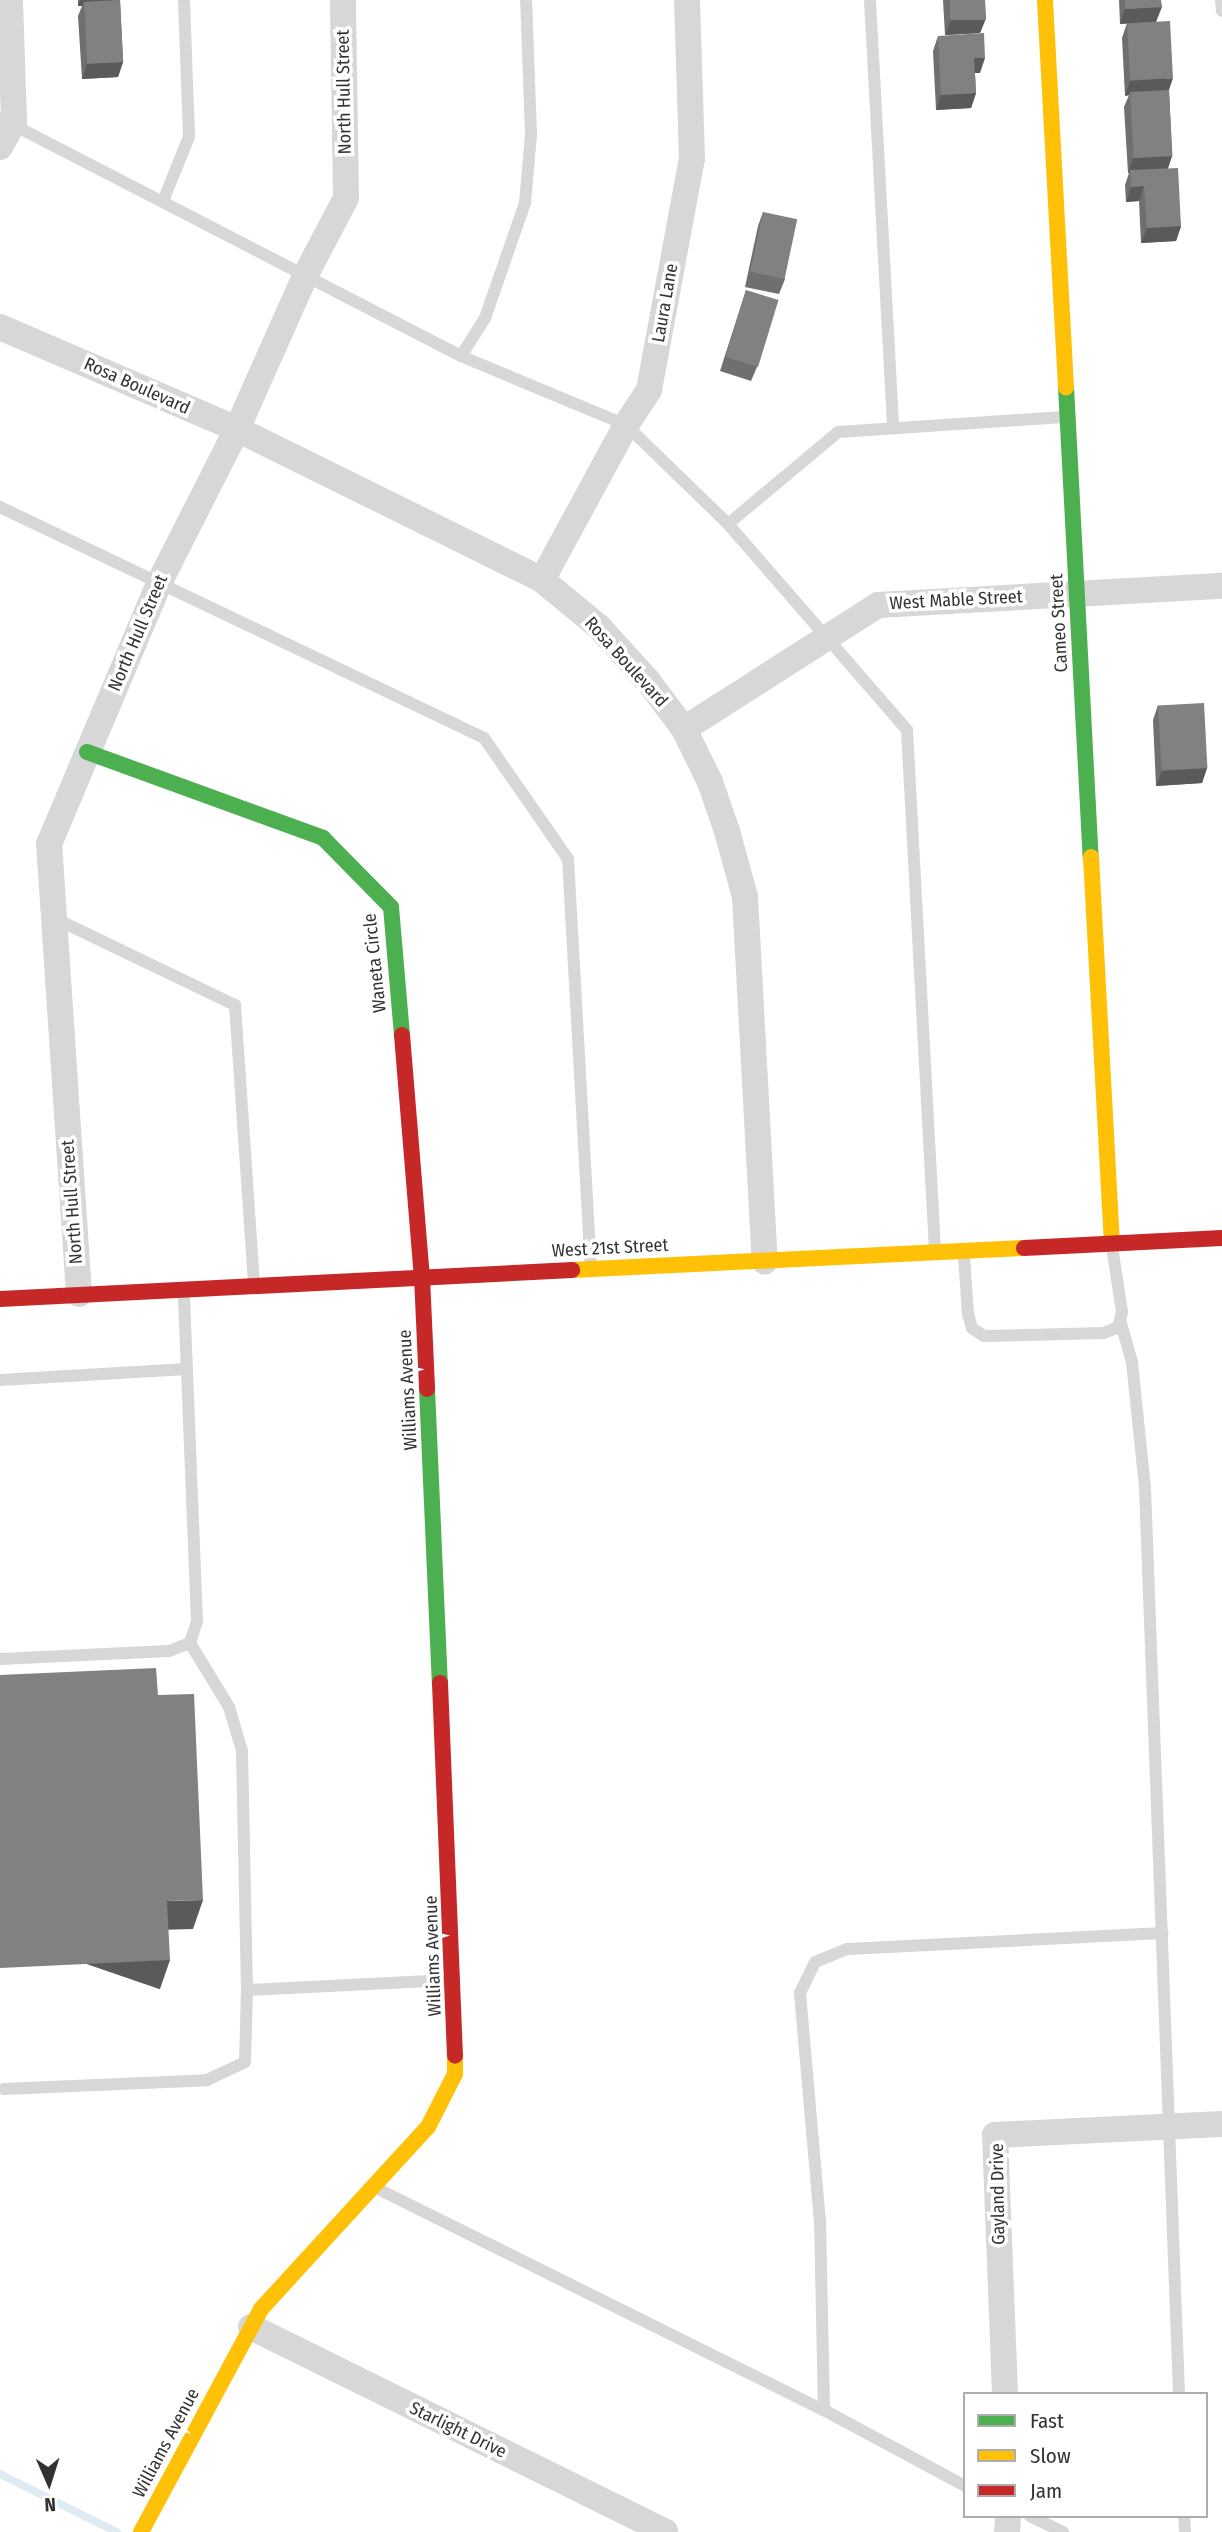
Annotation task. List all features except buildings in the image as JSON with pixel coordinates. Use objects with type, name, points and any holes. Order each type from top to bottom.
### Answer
[{"type":"street","points":[[0,148],[7,120],[10,0]]},
{"type":"street","name":"North Hull Street","points":[[79,1294],[48,844],[159,583],[237,429],[305,276],[346,198],[342,0]]},
{"type":"street","name":"Laura Lane","points":[[542,580],[626,425],[649,390],[692,159],[687,0]]},
{"type":"street","name":"Cameo Street","points":[[1045,0],[1112,1243]]},
{"type":"street","name":"Rosa Boulevard","points":[[0,327],[237,429],[542,580],[599,627],[648,681],[684,729],[710,782],[745,897],[765,1261]]},
{"type":"street","name":"West Mable Street","points":[[684,729],[878,605],[1222,586]]},
{"type":"street","name":"Waneta Circle","points":[[88,752],[323,838],[391,906],[422,1277]]},
{"type":"street","name":"West 21st Street","points":[[0,1298],[1222,1238]]},
{"type":"street","name":"Williams Avenue","points":[[141,2532],[261,2309],[428,2127],[455,2074],[454,1979],[422,1277]]},
{"type":"street","name":"Gayland Drive","points":[[1005,2392],[995,2135],[1222,2124]]},
{"type":"street","name":"Starlight Drive","points":[[251,2327],[665,2532]]},
{"type":"lane","points":[[163,201],[189,137],[184,0]]},
{"type":"lane","points":[[461,356],[485,318],[525,203],[531,134],[526,0]]},
{"type":"lane","points":[[870,0],[893,428]]},
{"type":"lane","points":[[1221,0],[1222,11]]},
{"type":"lane","points":[[7,120],[461,356],[626,425],[729,524],[907,730],[935,1252]]},
{"type":"lane","points":[[729,524],[838,432],[1068,417]]},
{"type":"lane","points":[[2,513],[159,583],[484,738],[568,859],[591,1268]]},
{"type":"lane","points":[[53,918],[234,1005],[254,1287]]},
{"type":"lane","points":[[964,1251],[968,1314],[972,1328],[984,1336],[1104,1333],[1118,1327],[1122,1312],[1112,1243]]},
{"type":"lane","points":[[4,2089],[206,2080],[245,2062],[247,1990],[242,1751],[229,1707],[190,1643],[197,1621],[184,1291]]},
{"type":"lane","points":[[1120,1320],[1132,1362],[1145,1488],[1179,2392]]},
{"type":"lane","points":[[0,1380],[187,1369]]},
{"type":"lane","points":[[0,1659],[169,1651],[190,1643]]},
{"type":"lane","points":[[824,2410],[820,2222],[800,1993],[815,1962],[848,1949],[1163,1933]]},
{"type":"lane","points":[[247,1990],[454,1979]]},
{"type":"lane","points":[[373,2186],[824,2410],[963,2485]]},
{"type":"lane","points":[[1034,2518],[1063,2532]]},
{"type":"waterway","points":[[0,2474],[117,2532]]},
{"type":"traffic: fast","points":[[1066,387],[1091,857]]},
{"type":"traffic: fast","points":[[87,752],[323,838],[391,907],[402,1035]]},
{"type":"traffic: fast","points":[[427,1389],[440,1683]]},
{"type":"traffic: slow","points":[[1045,0],[1066,387]]},
{"type":"traffic: slow","points":[[1091,857],[1112,1243]]},
{"type":"traffic: slow","points":[[572,1270],[1024,1248]]},
{"type":"traffic: slow","points":[[141,2532],[261,2309],[428,2127],[455,2074],[455,2056]]},
{"type":"traffic: jam","points":[[402,1035],[422,1277],[427,1389]]},
{"type":"traffic: jam","points":[[1024,1248],[1222,1238]]},
{"type":"traffic: jam","points":[[0,1299],[572,1270]]},
{"type":"traffic: jam","points":[[440,1683],[455,2056]]}]
